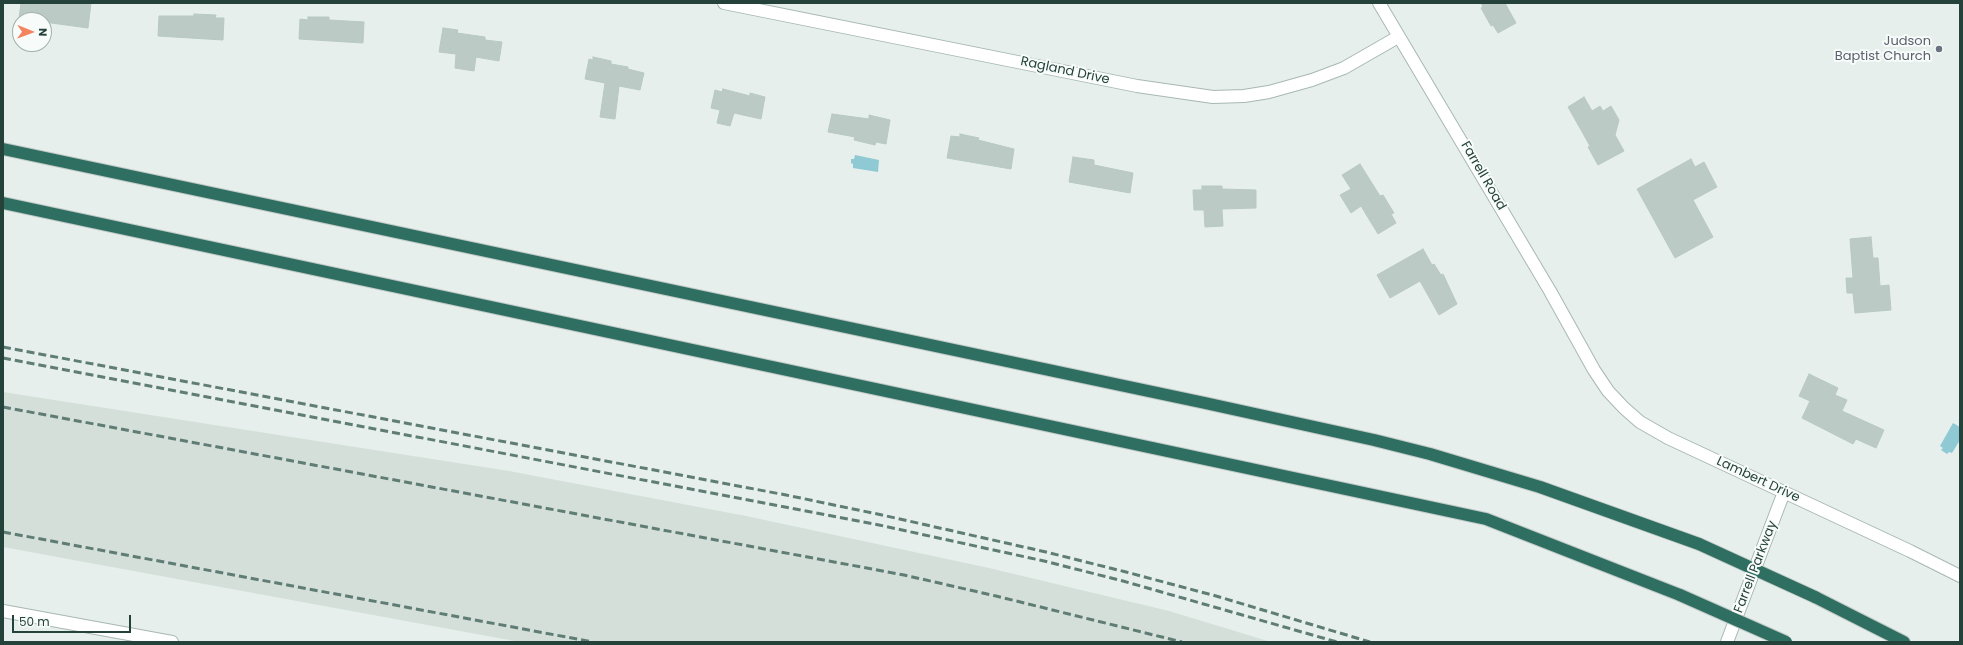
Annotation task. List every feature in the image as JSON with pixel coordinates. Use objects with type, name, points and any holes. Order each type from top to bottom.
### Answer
[{"type":"highway","points":[[3,149],[1339,432],[1486,470],[1595,505],[1699,544],[1815,597],[1904,642]]},
{"type":"highway","points":[[3,203],[1486,519],[1680,595],[1786,642]]},
{"type":"street","name":"Ragland Drive","points":[[724,3],[1137,86],[1213,97],[1244,96],[1268,92],[1312,80],[1344,68],[1398,37]]},
{"type":"street","name":"Farrell Road","points":[[1379,3],[1550,290],[1583,351]]},
{"type":"street","name":"Lambert Drive","points":[[1583,351],[1608,391],[1640,422],[1668,438],[1910,551],[1960,576]]},
{"type":"street","name":"Farrell Parkway","points":[[1727,642],[1784,492]]},
{"type":"street","points":[[3,611],[172,642]]},
{"type":"shaded area","points":[[3,392],[509,471],[746,516],[989,568],[1169,611],[1271,642],[520,642],[3,547]]},
{"type":"water","points":[[855,155],[879,160],[878,172],[853,168],[851,159],[854,159]]},
{"type":"water","points":[[1953,423],[1960,427],[1960,440],[1952,453],[1949,452],[1947,454],[1941,450],[1943,448],[1940,446]]},
{"type":"building","points":[[21,3],[91,3],[88,28],[52,23],[52,12],[20,12]]},
{"type":"building","points":[[1481,3],[1505,3],[1516,23],[1498,33],[1493,25],[1491,26],[1481,8],[1483,7]]},
{"type":"building","points":[[194,14],[216,15],[215,18],[224,18],[223,40],[158,36],[159,16],[194,16]]},
{"type":"building","points":[[308,17],[329,17],[329,20],[364,22],[363,43],[299,39],[300,19],[308,20]]},
{"type":"building","points":[[443,28],[458,30],[457,33],[485,37],[485,40],[502,42],[499,61],[476,57],[474,71],[455,68],[456,54],[439,52]]},
{"type":"building","points":[[593,57],[611,61],[611,64],[628,67],[628,69],[644,73],[640,90],[619,86],[615,119],[600,117],[605,83],[585,79],[589,59],[593,60]]},
{"type":"building","points":[[723,89],[750,96],[750,93],[765,97],[761,119],[734,113],[730,126],[717,123],[720,110],[711,108],[715,90],[722,92]]},
{"type":"building","points":[[1584,97],[1592,111],[1600,106],[1603,111],[1611,106],[1619,120],[1615,135],[1624,151],[1598,165],[1588,147],[1590,146],[1568,107]]},
{"type":"building","points":[[832,114],[869,119],[869,115],[890,120],[886,144],[876,142],[875,145],[854,140],[855,137],[828,132]]},
{"type":"building","points":[[960,134],[979,138],[978,140],[1014,149],[1011,169],[947,158],[951,136],[960,137]]},
{"type":"building","points":[[1073,157],[1094,160],[1094,165],[1133,173],[1130,193],[1069,182]]},
{"type":"building","points":[[1691,159],[1695,167],[1704,162],[1717,187],[1693,200],[1713,237],[1675,258],[1637,189]]},
{"type":"building","points":[[1360,164],[1380,196],[1383,195],[1394,213],[1391,214],[1396,223],[1378,234],[1361,206],[1351,213],[1340,195],[1351,189],[1342,175]]},
{"type":"building","points":[[1202,186],[1222,186],[1222,189],[1256,190],[1256,208],[1222,209],[1223,226],[1205,227],[1204,210],[1194,210],[1193,190],[1202,190]]},
{"type":"building","points":[[1871,237],[1873,258],[1878,258],[1880,286],[1889,285],[1891,310],[1855,313],[1853,293],[1847,293],[1846,278],[1853,278],[1850,239]]},
{"type":"building","points":[[1423,249],[1432,265],[1434,264],[1441,275],[1443,274],[1457,304],[1439,315],[1420,281],[1390,298],[1377,275]]},
{"type":"building","points":[[1809,374],[1838,388],[1835,395],[1847,400],[1842,411],[1884,430],[1876,448],[1856,439],[1853,444],[1802,418],[1810,401],[1799,396]]},
{"type":"railway","points":[[3,347],[786,495],[882,515],[1046,552],[1126,572],[1216,596],[1370,642]]},
{"type":"railway","points":[[3,358],[879,525],[1044,561],[1123,581],[1337,642]]},
{"type":"railway","points":[[3,407],[904,575],[1182,642]]},
{"type":"railway","points":[[3,532],[593,642]]},
{"type":"place","name":"Judson Baptist Church","points":[[1939,49]]}]
